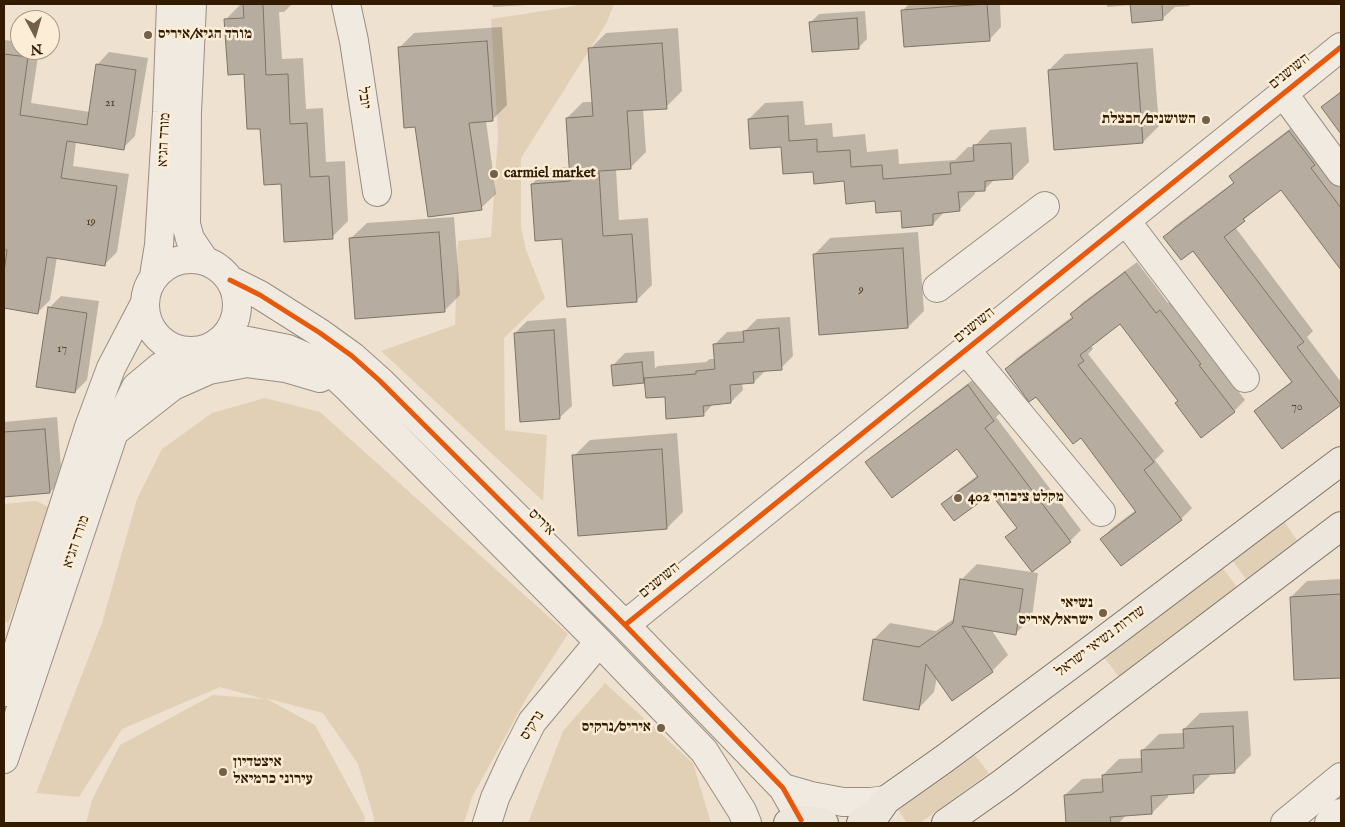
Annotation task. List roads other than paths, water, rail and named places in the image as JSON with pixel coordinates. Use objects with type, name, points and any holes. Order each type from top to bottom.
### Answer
[{"type":"main road","name":"שדרות נשיאי ישראל","points":[[861,823],[876,812],[886,800],[944,759],[1341,461]]},
{"type":"main road","points":[[946,823],[1004,782],[1341,526]]},
{"type":"street","name":"מורד הגיא","points":[[154,276],[159,245],[171,4]]},
{"type":"street","name":"מורד הגיא","points":[[192,4],[187,112],[186,224],[190,239],[205,261]]},
{"type":"street","name":"יובל","points":[[346,4],[354,41],[377,192]]},
{"type":"street","name":"השושנים","points":[[625,625],[1341,47]]},
{"type":"street","points":[[1283,93],[1341,172]]},
{"type":"street","points":[[938,288],[1045,206]]},
{"type":"street","points":[[1126,221],[1245,378]]},
{"type":"street","points":[[192,258],[205,261],[220,269],[230,280],[235,293],[237,307],[234,321],[227,334],[218,342],[203,349],[187,351],[172,347],[158,338],[149,325],[144,310],[145,294],[151,280],[162,268],[176,261],[192,258]]},
{"type":"street","name":"איריס","points":[[230,280],[260,295],[320,333],[352,356],[380,381],[625,625],[783,788],[805,822]]},
{"type":"street","name":"מורד הגיא","points":[[4,692],[13,632],[111,368],[145,304]]},
{"type":"street","points":[[218,342],[248,341],[288,349],[322,364],[599,642],[704,751],[742,811],[747,823]]},
{"type":"street","points":[[966,350],[1101,512]]},
{"type":"street","name":"מורד הגיא","points":[[4,759],[114,432],[136,387],[160,367],[187,351]]},
{"type":"street","points":[[114,432],[173,386],[209,370],[247,363],[286,368],[347,388]]},
{"type":"street","name":"נרקיס","points":[[487,823],[495,798],[532,722],[599,642]]},
{"type":"street","points":[[1285,823],[1341,777]]},
{"type":"street","points":[[783,788],[843,802],[886,800]]},
{"type":"street","points":[[1329,823],[1341,813]]},
{"type":"place","name":"מורד הגיא/איריס","points":[[148,35]]},
{"type":"place","name":"השושנים/חבצלת","points":[[1206,120]]},
{"type":"place","name":"carmiel market","points":[[494,174]]},
{"type":"place","name":"מקלט ציבורי 402","points":[[958,498]]},
{"type":"place","name":"נשיאי ישראל/איריס","points":[[1103,613]]},
{"type":"place","name":"איריס/נרקיס","points":[[661,728]]},
{"type":"place","name":"איצטדיון עירוני כרמיאל","points":[[223,772]]}]
